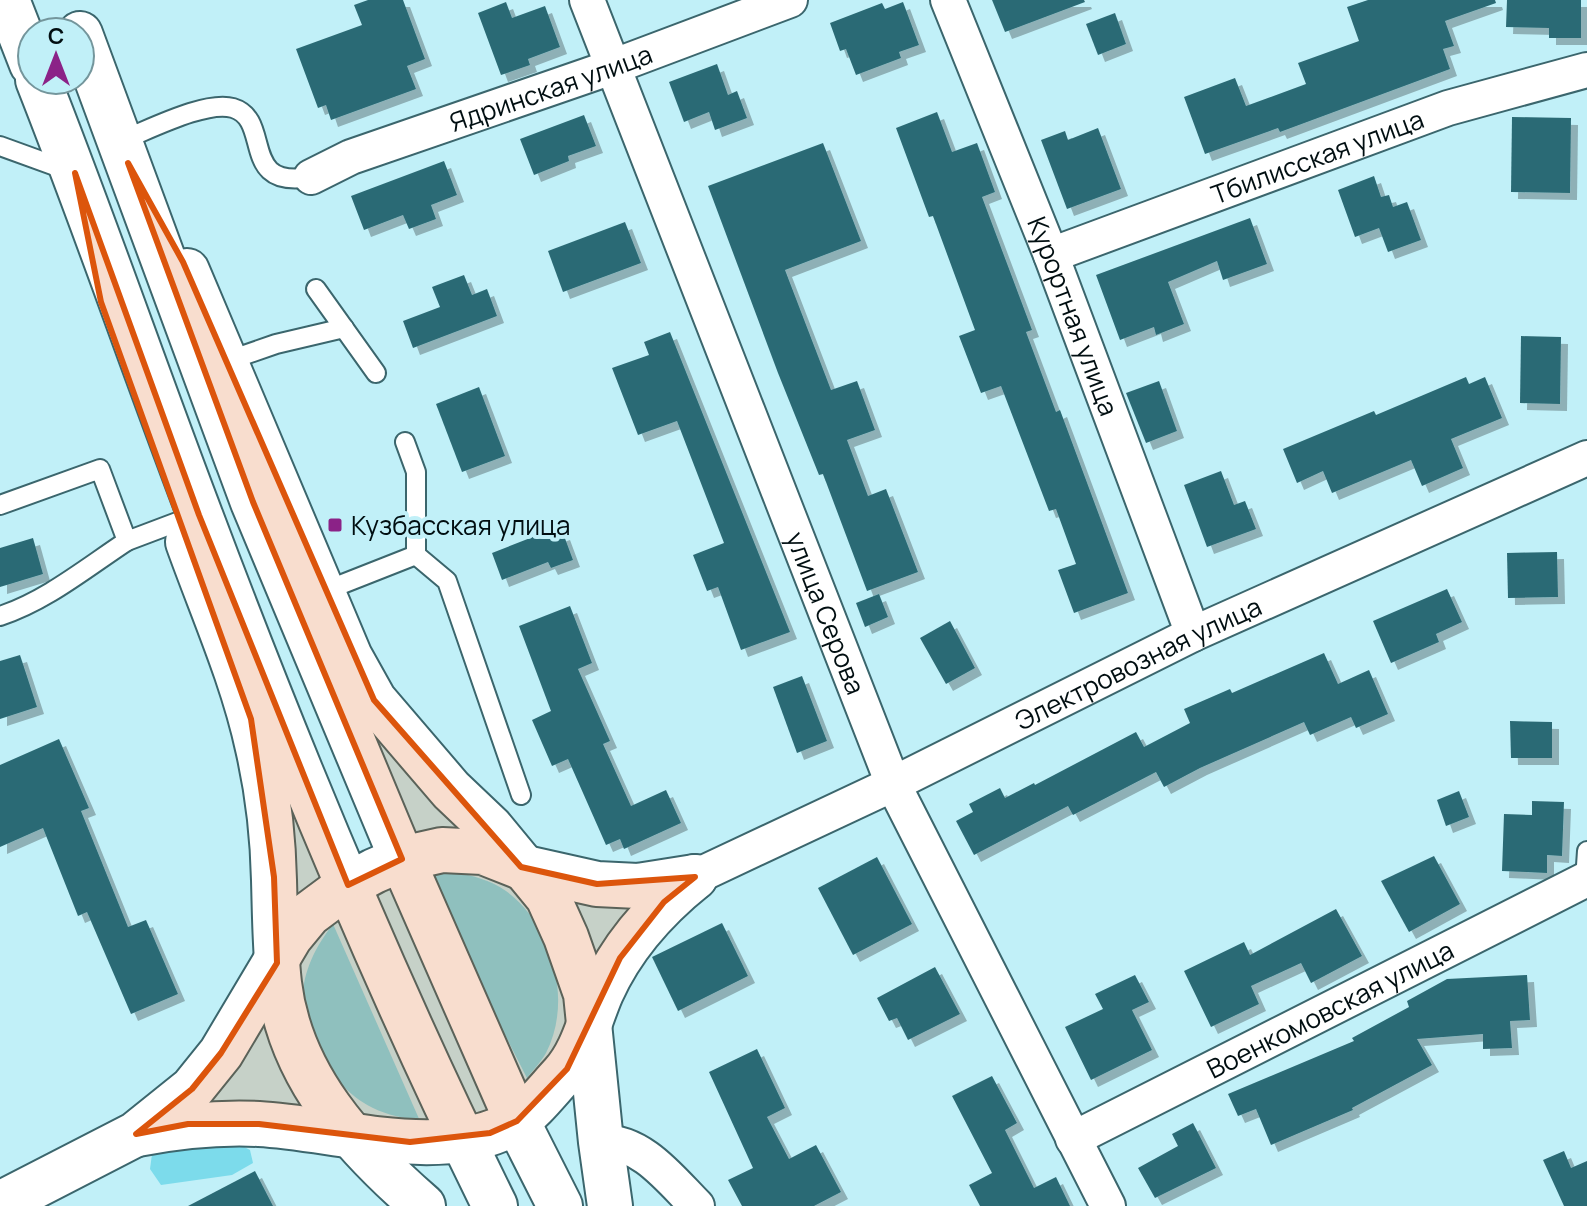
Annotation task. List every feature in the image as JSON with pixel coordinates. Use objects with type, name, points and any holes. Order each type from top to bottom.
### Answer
[{"type":"street","points":[[7,0],[16,23]]},
{"type":"street","name":"улица Серова","points":[[587,0],[893,784],[1108,1206]]},
{"type":"street","name":"Ядринская улица","points":[[311,177],[351,157],[612,67],[790,0]]},
{"type":"street","name":"Курортная улица","points":[[948,0],[1051,255],[1193,634]]},
{"type":"street","name":"Тбилисская улица","points":[[1051,255],[1448,108],[1587,70]]},
{"type":"street","points":[[96,76],[253,502],[402,859],[517,1121],[560,1206]]},
{"type":"street","points":[[44,96],[75,173],[195,532],[259,749],[270,822],[277,963],[283,1007],[306,1072],[318,1094],[417,1204]]},
{"type":"street","points":[[124,152],[183,262],[350,657],[374,700],[451,790],[491,828],[548,897],[586,994],[610,1206]]},
{"type":"street","name":"Электровозная улица","points":[[695,877],[893,784],[1193,634],[1587,458]]},
{"type":"street","points":[[195,532],[348,885],[462,1140],[495,1206]]},
{"type":"street","points":[[0,1204],[136,1134],[192,1089],[221,1053],[290,937],[309,914],[348,885],[402,859],[442,850],[483,852],[521,867],[597,884],[638,886],[695,877]]},
{"type":"street","name":"Военкомовская улица","points":[[1073,1139],[1586,870]]},
{"type":"street","points":[[136,1134],[188,1124],[259,1124],[410,1142],[462,1140],[490,1133],[517,1121],[567,1069],[589,1027],[601,993],[640,929],[664,902],[695,877]]},
{"type":"street","points":[[601,1142],[617,1142],[653,1161],[697,1206]]},
{"type":"lane","points":[[124,152],[210,107],[233,108],[246,116],[273,175],[290,181],[311,177]]},
{"type":"lane","points":[[0,146],[75,173]]},
{"type":"lane","points":[[316,289],[376,373]]},
{"type":"lane","points":[[227,361],[276,344],[344,328]]},
{"type":"lane","points":[[405,442],[416,472],[416,555]]},
{"type":"lane","points":[[0,505],[100,469],[127,541]]},
{"type":"lane","points":[[0,616],[19,610],[127,541],[195,532]]},
{"type":"lane","points":[[322,592],[416,555]]},
{"type":"lane","points":[[416,555],[447,581],[521,795]]},
{"type":"highlighted area","points":[[128,163],[183,262],[374,700],[521,867],[597,884],[695,877],[664,902],[620,958],[567,1069],[517,1121],[490,1133],[410,1142],[259,1124],[188,1124],[136,1134],[192,1089],[221,1053],[277,963],[274,877],[251,719],[101,302],[75,173],[199,515],[348,885],[402,859],[253,502]]},
{"type":"shaded area","points":[[454,872],[488,881],[506,891],[536,923],[554,965],[558,1011],[554,1033],[546,1053],[527,1078],[472,970],[428,873]]},
{"type":"shaded area","points":[[333,924],[420,1121],[384,1113],[355,1097],[329,1068],[310,1029],[303,1003],[305,979],[313,956]]},
{"type":"shaded area","points":[[229,1139],[250,1150],[253,1163],[232,1175],[161,1185],[150,1169],[152,1154]]},
{"type":"building","points":[[368,0],[403,0],[425,59],[407,66],[416,89],[331,120],[326,105],[318,108],[296,49],[362,25],[354,5]]},
{"type":"building","points":[[992,0],[1084,0],[1085,2],[1005,32]]},
{"type":"building","points":[[1368,0],[1495,0],[1496,3],[1445,21],[1454,46],[1443,49],[1450,69],[1280,132],[1278,128],[1205,154],[1184,97],[1235,78],[1246,106],[1306,84],[1298,63],[1359,41],[1347,7]]},
{"type":"building","points":[[1507,0],[1581,0],[1581,38],[1549,38],[1549,28],[1506,27]]},
{"type":"building","points":[[506,2],[512,18],[545,6],[560,47],[528,59],[530,65],[501,75],[478,13]]},
{"type":"building","points":[[903,2],[919,45],[899,52],[901,58],[856,75],[846,49],[840,51],[830,23],[882,3],[885,9]]},
{"type":"building","points":[[1115,13],[1126,44],[1098,55],[1086,24]]},
{"type":"building","points":[[717,64],[728,95],[737,91],[747,118],[715,130],[709,112],[684,122],[669,82]]},
{"type":"building","points":[[937,112],[952,152],[977,143],[995,192],[982,197],[1032,330],[1026,332],[1056,412],[1060,410],[1128,593],[1074,613],[1058,570],[1076,564],[1056,509],[1049,511],[1001,386],[981,393],[959,336],[975,330],[933,216],[929,217],[896,128]]},
{"type":"building","points":[[584,115],[596,146],[568,156],[569,161],[534,175],[520,139]]},
{"type":"building","points":[[1512,117],[1571,118],[1570,193],[1511,192]]},
{"type":"building","points":[[1098,128],[1121,189],[1067,209],[1041,140],[1065,131],[1068,140]]},
{"type":"building","points":[[823,143],[861,241],[785,270],[831,390],[857,381],[875,430],[847,440],[868,496],[886,489],[918,572],[867,591],[823,474],[819,475],[778,373],[708,186]]},
{"type":"building","points":[[444,161],[457,195],[431,205],[436,219],[409,229],[403,215],[364,230],[351,196]]},
{"type":"building","points":[[1374,176],[1381,197],[1389,195],[1393,207],[1407,202],[1421,240],[1388,252],[1379,228],[1355,237],[1338,190]]},
{"type":"building","points":[[1250,218],[1267,264],[1223,280],[1217,261],[1168,282],[1184,324],[1156,335],[1154,327],[1120,340],[1096,275]]},
{"type":"building","points":[[625,222],[641,263],[563,292],[548,251]]},
{"type":"building","points":[[464,275],[472,295],[487,289],[497,316],[413,348],[403,321],[440,307],[432,287]]},
{"type":"building","points":[[670,332],[790,632],[741,650],[718,587],[707,591],[693,555],[724,543],[677,421],[638,435],[612,368],[649,355],[644,342]]},
{"type":"building","points":[[1521,336],[1561,337],[1560,404],[1520,403]]},
{"type":"building","points":[[1466,377],[1469,384],[1485,377],[1502,418],[1451,439],[1463,468],[1422,486],[1411,460],[1332,493],[1323,471],[1297,483],[1283,449],[1374,411],[1376,415]]},
{"type":"building","points":[[1159,381],[1177,431],[1146,443],[1126,393]]},
{"type":"building","points":[[479,387],[505,456],[462,472],[436,404]]},
{"type":"building","points":[[1221,471],[1234,505],[1245,501],[1256,529],[1207,547],[1184,485]]},
{"type":"building","points":[[543,533],[545,539],[563,533],[573,560],[551,568],[548,562],[502,580],[492,553]]},
{"type":"building","points":[[33,538],[43,574],[0,587],[0,548]]},
{"type":"building","points":[[1557,552],[1558,597],[1508,598],[1507,553]]},
{"type":"building","points":[[1447,589],[1462,622],[1436,634],[1439,642],[1391,663],[1373,621]]},
{"type":"building","points":[[879,594],[888,617],[865,627],[856,603]]},
{"type":"building","points":[[570,606],[592,663],[578,669],[610,741],[603,744],[631,806],[666,790],[681,823],[624,849],[620,839],[606,845],[568,759],[552,766],[532,720],[551,711],[519,626]]},
{"type":"building","points":[[950,621],[975,668],[946,684],[920,638]]},
{"type":"building","points":[[1324,653],[1338,684],[1369,670],[1388,714],[1356,728],[1351,717],[1310,735],[1304,722],[1164,787],[1156,772],[1073,815],[1068,806],[974,855],[956,821],[973,812],[969,804],[1000,788],[1005,798],[1136,732],[1144,747],[1190,723],[1184,709],[1230,689],[1232,693]]},
{"type":"building","points":[[20,655],[37,707],[0,719],[0,661]]},
{"type":"building","points":[[802,676],[827,741],[797,753],[773,687]]},
{"type":"building","points":[[1510,721],[1552,722],[1552,758],[1511,758]]},
{"type":"building","points":[[59,739],[89,808],[81,811],[128,927],[146,920],[178,994],[131,1014],[87,912],[78,916],[43,828],[0,847],[0,765]]},
{"type":"building","points":[[1459,791],[1469,817],[1446,826],[1437,800]]},
{"type":"building","points":[[1532,801],[1564,802],[1562,856],[1547,855],[1547,873],[1502,871],[1504,814],[1532,815]]},
{"type":"building","points":[[1434,856],[1460,904],[1409,932],[1381,881]]},
{"type":"building","points":[[877,857],[912,924],[853,955],[818,888]]},
{"type":"building","points":[[1336,909],[1362,956],[1311,983],[1301,963],[1251,986],[1259,1004],[1211,1027],[1184,971],[1244,942],[1250,955]]},
{"type":"building","points":[[722,923],[748,976],[678,1011],[652,957]]},
{"type":"building","points":[[935,967],[960,1014],[908,1040],[897,1018],[889,1021],[877,998]]},
{"type":"building","points":[[1135,975],[1149,1002],[1132,1010],[1152,1050],[1091,1080],[1065,1027],[1103,1009],[1095,994]]},
{"type":"building","points":[[1527,975],[1530,1020],[1510,1021],[1512,1048],[1483,1049],[1483,1034],[1417,1039],[1432,1065],[1353,1110],[1271,1145],[1256,1109],[1238,1116],[1228,1094],[1354,1041],[1352,1038],[1409,1007],[1407,1001],[1447,979]]},
{"type":"building","points":[[757,1049],[785,1108],[767,1117],[789,1159],[816,1145],[841,1192],[814,1206],[742,1206],[728,1180],[753,1168],[709,1072]]},
{"type":"building","points":[[992,1076],[1017,1123],[1005,1130],[1034,1188],[1056,1177],[1070,1206],[980,1206],[969,1185],[992,1173],[952,1096]]},
{"type":"building","points":[[1193,1123],[1216,1168],[1155,1198],[1138,1168],[1178,1146],[1172,1134]]},
{"type":"building","points":[[1564,1151],[1571,1168],[1587,1161],[1587,1206],[1564,1206],[1543,1160]]},
{"type":"building","points":[[255,1171],[273,1206],[188,1206]]},
{"type":"place","name":"Кузбасская улица","points":[[335,525]]}]
